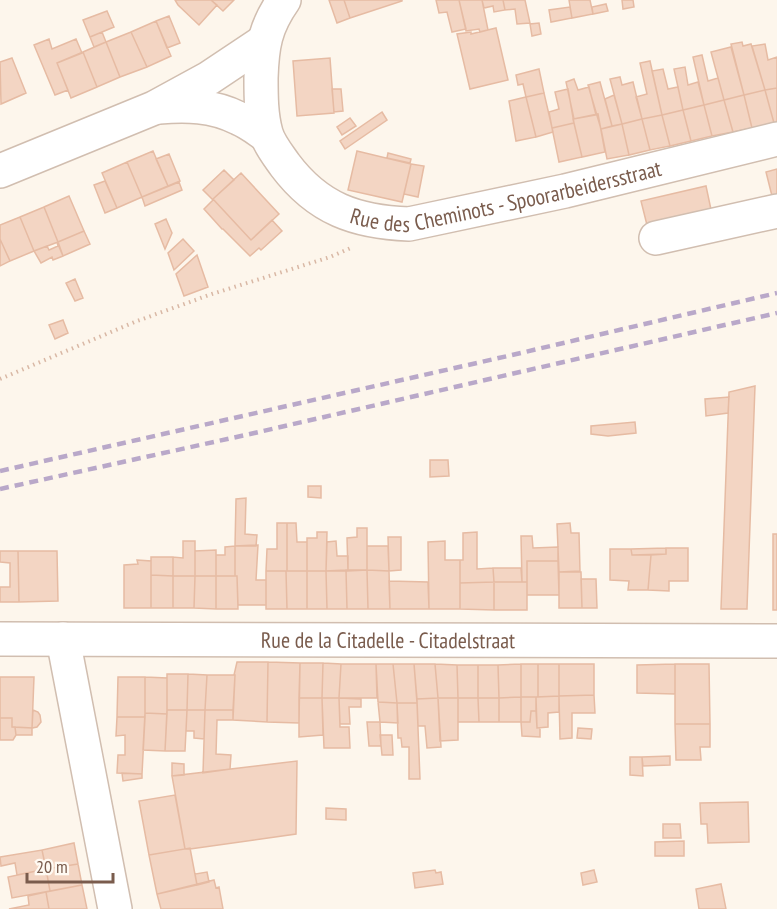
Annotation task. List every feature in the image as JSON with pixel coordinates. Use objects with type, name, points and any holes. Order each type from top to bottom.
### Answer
[{"type":"street","points":[[266,135],[261,96],[263,42],[284,0]]},
{"type":"street","points":[[0,171],[154,108],[209,78],[263,42]]},
{"type":"street","points":[[154,108],[185,105],[225,112],[266,135]]},
{"type":"street","name":"Rue des Cheminots - Spoorarbeidersstraat","points":[[266,135],[302,186],[332,208],[366,220],[409,224],[565,191],[777,139]]},
{"type":"street","points":[[656,238],[777,211]]},
{"type":"street","name":"Rue de la Citadelle - Citadelstraat","points":[[0,639],[777,641]]},
{"type":"street","points":[[63,639],[116,909]]},
{"type":"path","points":[[0,379],[136,321],[212,294],[330,257],[359,245]]},
{"type":"building","points":[[175,0],[211,0],[217,5],[199,25]]},
{"type":"building","points":[[211,0],[234,0],[223,11]]},
{"type":"building","points":[[329,0],[344,0],[350,18],[337,23]]},
{"type":"building","points":[[344,0],[402,0],[402,1],[350,18]]},
{"type":"building","points":[[436,0],[459,0],[466,29],[452,32],[447,12],[439,13]]},
{"type":"building","points":[[459,0],[482,0],[488,30],[466,31]]},
{"type":"building","points":[[482,0],[503,0],[505,10],[494,12],[493,6],[484,8]]},
{"type":"building","points":[[503,0],[525,0],[530,23],[517,24],[515,9],[505,10]]},
{"type":"building","points":[[569,0],[590,0],[593,14],[572,18]]},
{"type":"building","points":[[622,0],[633,0],[634,7],[623,9]]},
{"type":"building","points":[[606,4],[608,11],[593,14],[592,7]]},
{"type":"building","points":[[570,7],[572,18],[551,22],[549,10]]},
{"type":"building","points":[[107,11],[114,27],[90,37],[83,20]]},
{"type":"building","points":[[169,16],[180,43],[167,48],[156,21]]},
{"type":"building","points":[[156,21],[171,56],[147,67],[131,32]]},
{"type":"building","points":[[539,23],[541,34],[532,36],[530,24]]},
{"type":"building","points":[[496,28],[508,80],[470,89],[457,34],[471,32],[471,34]]},
{"type":"building","points":[[102,32],[106,42],[94,47],[90,37]]},
{"type":"building","points":[[131,32],[147,67],[120,77],[106,42]]},
{"type":"building","points":[[49,39],[52,49],[76,39],[82,53],[57,63],[68,90],[55,95],[34,45]]},
{"type":"building","points":[[106,42],[120,77],[97,87],[83,52]]},
{"type":"building","points":[[742,42],[743,46],[751,44],[765,90],[744,95],[731,44]]},
{"type":"building","points":[[765,44],[768,60],[777,57],[777,88],[765,90],[752,46]]},
{"type":"building","points":[[731,47],[744,95],[724,100],[711,52]]},
{"type":"building","points":[[83,52],[97,87],[71,98],[57,63]]},
{"type":"building","points":[[702,55],[708,81],[718,78],[724,100],[704,105],[693,57]]},
{"type":"building","points":[[12,58],[26,93],[1,104],[0,62]]},
{"type":"building","points":[[330,58],[334,113],[297,116],[293,61]]},
{"type":"building","points":[[650,61],[662,115],[642,119],[636,97],[647,94],[640,63]]},
{"type":"building","points":[[685,67],[688,85],[698,82],[704,105],[683,110],[674,69]]},
{"type":"building","points":[[539,69],[544,93],[526,97],[523,84],[518,85],[516,75]]},
{"type":"building","points":[[663,69],[668,89],[678,87],[683,110],[662,115],[652,71]]},
{"type":"building","points":[[620,77],[622,85],[633,82],[642,119],[622,124],[610,79]]},
{"type":"building","points":[[574,79],[578,90],[589,87],[596,115],[574,119],[566,82]]},
{"type":"building","points":[[600,82],[612,126],[601,129],[588,85]]},
{"type":"building","points":[[777,88],[777,122],[774,123],[765,90]]},
{"type":"building","points":[[332,89],[341,89],[343,111],[334,112]]},
{"type":"building","points":[[568,89],[574,123],[552,128],[549,112],[559,109],[555,92]]},
{"type":"building","points":[[765,90],[774,123],[752,128],[744,95]]},
{"type":"building","points":[[544,93],[553,132],[536,137],[526,97]]},
{"type":"building","points":[[614,95],[622,124],[612,126],[605,99]]},
{"type":"building","points":[[744,95],[752,128],[733,132],[724,100]]},
{"type":"building","points":[[526,97],[536,137],[516,141],[509,101]]},
{"type":"building","points":[[724,100],[733,132],[712,136],[704,105]]},
{"type":"building","points":[[704,105],[712,136],[691,141],[683,110]]},
{"type":"building","points":[[683,110],[691,141],[670,146],[662,115]]},
{"type":"building","points":[[382,112],[387,120],[345,149],[340,141]]},
{"type":"building","points":[[598,114],[605,152],[582,157],[573,119]]},
{"type":"building","points":[[662,115],[670,146],[650,150],[642,119]]},
{"type":"building","points":[[350,118],[356,126],[342,135],[337,127]]},
{"type":"building","points":[[642,119],[650,150],[629,155],[622,124]]},
{"type":"building","points":[[574,123],[582,157],[559,162],[552,128]]},
{"type":"building","points":[[622,124],[629,155],[607,159],[601,129]]},
{"type":"building","points":[[153,151],[168,186],[142,197],[127,162]]},
{"type":"building","points":[[357,151],[411,164],[402,202],[348,190]]},
{"type":"building","points":[[388,153],[411,159],[410,163],[387,158]]},
{"type":"building","points":[[169,154],[180,181],[168,186],[156,159]]},
{"type":"building","points":[[127,162],[142,197],[117,208],[102,173]]},
{"type":"building","points":[[411,164],[424,166],[418,197],[404,194]]},
{"type":"building","points":[[777,169],[777,203],[774,204],[766,172]]},
{"type":"building","points":[[224,170],[234,180],[213,199],[251,240],[272,220],[282,231],[261,250],[259,248],[250,256],[204,209],[213,200],[203,190]]},
{"type":"building","points":[[241,173],[279,214],[251,240],[213,199]]},
{"type":"building","points":[[105,181],[117,208],[105,213],[94,185]]},
{"type":"building","points":[[179,182],[182,190],[145,206],[142,197]]},
{"type":"building","points":[[706,186],[713,219],[649,233],[641,201]]},
{"type":"building","points":[[69,196],[84,231],[58,242],[44,207]]},
{"type":"building","points":[[44,207],[58,242],[34,251],[20,217]]},
{"type":"building","points":[[20,217],[34,251],[10,261],[0,239],[0,225]]},
{"type":"building","points":[[166,219],[172,233],[165,249],[155,224]]},
{"type":"building","points":[[84,231],[90,244],[63,256],[58,242]]},
{"type":"building","points":[[0,239],[10,261],[0,266]]},
{"type":"building","points":[[183,239],[194,251],[174,270],[168,253]]},
{"type":"building","points":[[57,242],[63,256],[53,260],[52,257],[41,263],[34,251],[47,246],[49,250],[58,246]]},
{"type":"building","points":[[197,255],[208,287],[184,296],[176,274]]},
{"type":"building","points":[[75,279],[83,298],[75,301],[66,283]]},
{"type":"building","points":[[63,320],[68,333],[55,339],[49,325]]},
{"type":"building","points":[[755,386],[747,609],[721,609],[729,392]]},
{"type":"building","points":[[729,397],[728,413],[706,416],[705,399]]},
{"type":"building","points":[[635,422],[636,433],[608,436],[591,434],[591,426]]},
{"type":"building","points":[[430,460],[448,460],[449,476],[430,477]]},
{"type":"building","points":[[308,486],[321,486],[321,498],[308,497]]},
{"type":"building","points":[[246,498],[245,534],[257,535],[256,546],[235,546],[236,499]]},
{"type":"building","points":[[277,523],[287,523],[287,571],[266,571],[267,549],[277,549]]},
{"type":"building","points":[[287,523],[296,523],[297,542],[307,542],[307,571],[287,571]]},
{"type":"building","points":[[570,523],[571,533],[579,533],[580,571],[559,572],[557,524]]},
{"type":"building","points":[[357,528],[367,528],[367,570],[348,571],[347,538],[357,537]]},
{"type":"building","points":[[317,532],[327,532],[326,571],[307,571],[307,538],[317,538]]},
{"type":"building","points":[[477,532],[477,569],[493,568],[494,582],[460,583],[463,533]]},
{"type":"building","points":[[773,534],[777,534],[777,610],[773,610]]},
{"type":"building","points":[[521,536],[532,536],[533,548],[558,547],[558,561],[527,561],[527,582],[522,582]]},
{"type":"building","points":[[388,537],[401,537],[401,570],[389,571]]},
{"type":"building","points":[[183,541],[195,541],[195,576],[173,576],[173,557],[183,558]]},
{"type":"building","points":[[336,541],[337,556],[348,556],[348,571],[326,571],[327,542]]},
{"type":"building","points":[[445,541],[445,560],[460,560],[460,609],[429,609],[428,542]]},
{"type":"building","points":[[258,545],[256,580],[266,580],[266,605],[238,605],[235,546]]},
{"type":"building","points":[[235,546],[235,576],[216,576],[216,555],[225,555],[225,547]]},
{"type":"building","points":[[367,546],[388,546],[389,571],[367,570]]},
{"type":"building","points":[[666,548],[666,554],[632,555],[631,549]]},
{"type":"building","points":[[666,548],[688,548],[688,581],[669,581],[669,591],[648,590],[651,555],[666,554]]},
{"type":"building","points":[[610,549],[631,549],[632,555],[651,555],[648,590],[628,590],[629,581],[610,580]]},
{"type":"building","points":[[216,550],[216,576],[195,576],[195,551]]},
{"type":"building","points":[[0,551],[18,551],[19,602],[0,602],[0,587],[10,587],[10,563],[0,562]]},
{"type":"building","points":[[18,551],[57,551],[58,601],[19,602]]},
{"type":"building","points":[[151,557],[173,557],[173,576],[151,575]]},
{"type":"building","points":[[137,560],[151,561],[151,608],[124,608],[124,565],[138,564]]},
{"type":"building","points":[[527,561],[558,561],[559,595],[527,595]]},
{"type":"building","points":[[493,568],[521,568],[522,582],[494,582]]},
{"type":"building","points":[[346,570],[367,570],[368,609],[347,609]]},
{"type":"building","points":[[346,570],[347,609],[327,609],[326,571]]},
{"type":"building","points":[[367,570],[389,571],[390,609],[368,609]]},
{"type":"building","points":[[266,571],[286,571],[287,609],[266,609]]},
{"type":"building","points":[[286,571],[307,571],[307,609],[287,609]]},
{"type":"building","points":[[307,571],[326,571],[327,609],[307,609]]},
{"type":"building","points":[[559,572],[581,572],[582,608],[559,608]]},
{"type":"building","points":[[151,575],[173,576],[173,608],[151,608]]},
{"type":"building","points":[[173,576],[195,576],[194,608],[173,608]]},
{"type":"building","points":[[195,576],[216,576],[216,609],[194,608]]},
{"type":"building","points":[[216,576],[237,576],[238,609],[216,609]]},
{"type":"building","points":[[581,579],[596,579],[597,608],[582,608]]},
{"type":"building","points":[[389,581],[428,582],[429,609],[390,609]]},
{"type":"building","points":[[494,582],[494,610],[460,609],[460,583]]},
{"type":"building","points":[[494,582],[527,582],[527,610],[494,610]]},
{"type":"building","points":[[237,662],[268,662],[267,722],[233,720],[234,675]]},
{"type":"building","points":[[268,662],[300,663],[299,723],[267,722]]},
{"type":"building","points":[[300,663],[323,663],[322,698],[299,698]]},
{"type":"building","points":[[323,663],[341,664],[339,698],[322,698]]},
{"type":"building","points":[[341,664],[376,664],[377,698],[339,698]]},
{"type":"building","points":[[376,664],[393,664],[397,703],[378,702]]},
{"type":"building","points":[[393,664],[414,664],[417,703],[397,703]]},
{"type":"building","points":[[414,664],[435,664],[438,698],[417,699]]},
{"type":"building","points":[[435,664],[457,665],[458,698],[438,698]]},
{"type":"building","points":[[521,664],[538,664],[538,697],[521,697]]},
{"type":"building","points":[[521,664],[521,697],[499,698],[498,665]]},
{"type":"building","points":[[538,664],[559,664],[559,696],[538,697]]},
{"type":"building","points":[[559,664],[594,664],[594,695],[559,696]]},
{"type":"building","points":[[675,664],[709,664],[710,724],[675,724]]},
{"type":"building","points":[[675,664],[675,694],[637,693],[637,665]]},
{"type":"building","points":[[457,665],[478,665],[478,698],[458,698]]},
{"type":"building","points":[[478,665],[498,665],[499,698],[478,698]]},
{"type":"building","points":[[167,674],[188,674],[187,710],[167,710]]},
{"type":"building","points":[[188,674],[207,675],[205,710],[187,710]]},
{"type":"building","points":[[207,675],[235,675],[233,710],[205,710]]},
{"type":"building","points":[[0,677],[34,677],[32,728],[12,727],[12,718],[0,718]]},
{"type":"building","points":[[118,677],[145,677],[145,717],[117,717]]},
{"type":"building","points":[[145,677],[167,678],[167,714],[145,713]]},
{"type":"building","points":[[594,695],[595,713],[572,713],[572,738],[560,739],[559,696]]},
{"type":"building","points":[[559,696],[559,712],[548,713],[548,727],[537,728],[536,697]]},
{"type":"building","points":[[521,697],[521,722],[499,722],[499,698]]},
{"type":"building","points":[[521,697],[536,697],[536,711],[531,711],[530,722],[521,722]]},
{"type":"building","points":[[299,698],[322,698],[323,735],[299,737]]},
{"type":"building","points":[[322,698],[339,698],[340,727],[349,727],[350,748],[324,748]]},
{"type":"building","points":[[339,698],[361,699],[361,707],[349,707],[350,724],[340,724]]},
{"type":"building","points":[[438,698],[458,698],[458,740],[440,741]]},
{"type":"building","points":[[438,698],[441,747],[427,748],[425,726],[418,726],[417,699]]},
{"type":"building","points":[[458,698],[478,698],[479,722],[458,722]]},
{"type":"building","points":[[478,698],[499,698],[499,722],[479,722]]},
{"type":"building","points":[[378,702],[397,703],[398,723],[380,722]]},
{"type":"building","points":[[397,703],[417,703],[420,779],[409,779],[409,747],[402,747],[401,738],[398,738]]},
{"type":"building","points":[[33,710],[40,715],[41,722],[37,727],[32,728]]},
{"type":"building","points":[[167,710],[187,710],[185,751],[165,751]]},
{"type":"building","points":[[187,710],[205,710],[204,739],[194,738],[194,731],[186,731]]},
{"type":"building","points":[[205,710],[233,710],[233,720],[217,720],[216,754],[231,755],[230,769],[203,773]]},
{"type":"building","points":[[531,711],[536,711],[540,737],[522,736],[521,722],[530,722]]},
{"type":"building","points":[[145,713],[167,714],[165,751],[143,750]]},
{"type":"building","points":[[117,717],[145,717],[142,774],[117,773],[118,755],[125,755],[125,735],[116,736]]},
{"type":"building","points":[[0,718],[12,718],[12,727],[15,727],[16,735],[13,740],[0,740]]},
{"type":"building","points":[[367,722],[380,722],[381,746],[369,746]]},
{"type":"building","points":[[675,724],[710,724],[710,747],[700,747],[701,760],[676,760]]},
{"type":"building","points":[[15,727],[32,728],[32,735],[16,735]]},
{"type":"building","points":[[578,728],[592,729],[591,739],[577,738]]},
{"type":"building","points":[[380,735],[392,735],[393,755],[382,755]]},
{"type":"building","points":[[670,756],[670,765],[643,766],[642,757]]},
{"type":"building","points":[[630,757],[642,757],[643,776],[630,775]]},
{"type":"building","points":[[297,761],[296,834],[185,849],[172,776]]},
{"type":"building","points":[[172,763],[184,764],[184,775],[172,776]]},
{"type":"building","points":[[122,773],[142,774],[142,778],[123,781]]},
{"type":"building","points":[[175,795],[185,849],[149,855],[139,801]]},
{"type":"building","points":[[748,802],[749,842],[708,843],[707,824],[701,824],[700,803]]},
{"type":"building","points":[[326,808],[346,809],[346,820],[326,819]]},
{"type":"building","points":[[663,824],[680,824],[681,838],[663,838]]},
{"type":"building","points":[[684,841],[684,856],[655,856],[655,842]]},
{"type":"building","points":[[74,843],[78,864],[46,869],[42,850]]},
{"type":"building","points":[[190,848],[197,885],[157,894],[149,855]]},
{"type":"building","points":[[42,850],[46,869],[17,875],[15,863],[1,866],[0,857]]},
{"type":"building","points":[[78,864],[82,885],[50,891],[46,869]]},
{"type":"building","points":[[46,869],[50,891],[12,898],[8,877]]},
{"type":"building","points":[[435,870],[436,873],[441,872],[443,884],[415,888],[413,873]]},
{"type":"building","points":[[594,870],[597,882],[583,885],[581,873]]},
{"type":"building","points":[[207,872],[209,882],[197,885],[195,874]]},
{"type":"building","points":[[214,880],[216,888],[219,887],[223,909],[161,909],[157,894]]},
{"type":"building","points":[[721,884],[726,909],[699,909],[696,889]]},
{"type":"building","points":[[82,885],[87,909],[49,909],[46,892]]},
{"type":"building","points":[[46,892],[49,909],[9,909],[29,905],[28,896]]},
{"type":"railway","points":[[0,471],[777,293]]},
{"type":"railway","points":[[0,489],[777,313]]}]
